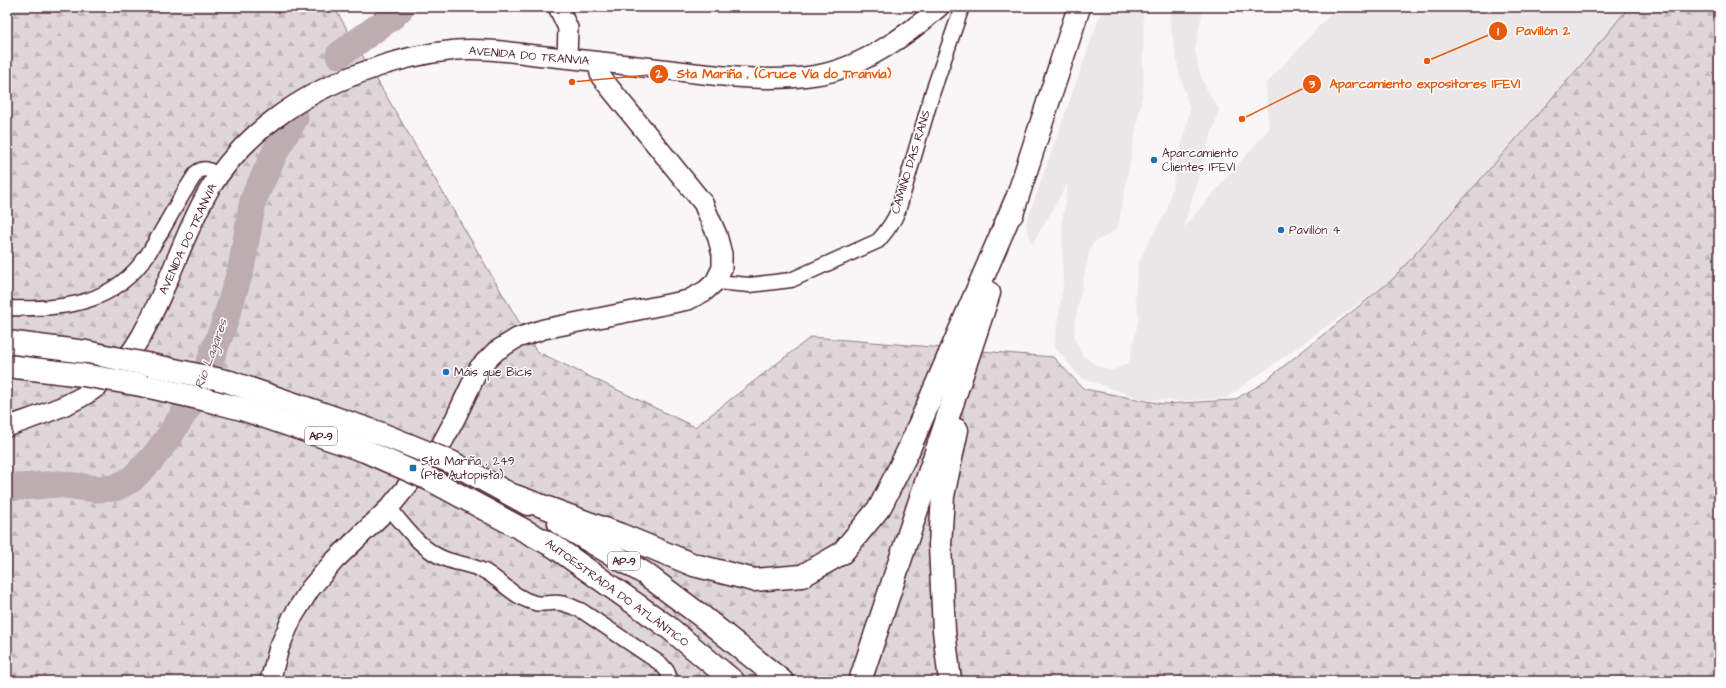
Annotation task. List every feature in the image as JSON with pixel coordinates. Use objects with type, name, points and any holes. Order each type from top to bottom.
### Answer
[{"type":"highway","points":[[860,681],[982,318],[1016,200],[1079,7]]},
{"type":"highway","points":[[515,496],[620,535],[694,566],[754,580],[802,576],[842,553],[880,507],[908,451],[1016,200]]},
{"type":"highway","points":[[950,681],[944,631],[940,545],[943,496],[953,444],[971,382],[982,318]]},
{"type":"highway","name":"AUTOESTRADA DO ATLÁNTICO","points":[[7,342],[86,352],[230,382],[379,433],[452,462],[515,496],[644,573],[704,618],[782,681]]},
{"type":"highway","points":[[844,681],[895,535],[947,363]]},
{"type":"highway","name":"AUTOESTRADA DO ATLÁNTICO","points":[[7,366],[83,375],[141,385],[207,400],[242,409],[365,451],[431,480],[555,547],[668,627],[733,681]]},
{"type":"main road","points":[[558,7],[568,28],[567,58]]},
{"type":"main road","name":"AVENIDA DO TRANVIA","points":[[7,427],[69,404],[91,392],[109,377],[126,358],[143,335],[198,211],[218,176],[237,152],[273,119],[320,90],[363,72],[411,58],[458,50],[500,51],[717,76],[795,78],[818,75],[850,65],[878,51],[909,31],[939,7]]},
{"type":"main road","points":[[270,681],[279,648],[292,618],[310,589],[334,561],[388,508],[441,445],[479,368],[496,351],[517,338],[544,329],[688,300],[705,291],[715,282],[722,268],[722,254],[717,235],[703,203],[601,77],[597,62]]},
{"type":"street","name":"CAMIÑO DAS RANS","points":[[715,282],[750,286],[791,280],[878,241],[886,233],[898,211],[933,91],[962,7]]},
{"type":"street","points":[[7,308],[41,309],[69,306],[91,300],[113,289],[132,274],[147,255],[197,172],[201,169],[206,169],[218,176]]},
{"type":"street","points":[[388,508],[426,549],[444,559],[475,567],[486,572],[514,594],[536,603],[559,603],[569,605],[582,611],[661,664],[667,671],[671,681]]},
{"type":"shaded area","points":[[1103,7],[1143,7],[1143,90],[1118,227],[1108,235],[1094,242],[1089,252],[1075,321],[1074,336],[1082,355],[1096,365],[1111,371],[1129,363],[1139,317],[1135,297],[1138,265],[1146,247],[1167,210],[1190,110],[1179,72],[1170,22],[1172,7],[1206,7],[1202,14],[1195,49],[1199,71],[1207,90],[1219,109],[1183,228],[1269,129],[1266,84],[1337,7],[1629,7],[1589,56],[1393,279],[1226,398],[1180,401],[1143,399],[1081,378],[1054,346],[1063,288],[1062,223],[1068,183],[1032,245],[1026,224]]},
{"type":"green space","points":[[7,7],[334,7],[536,351],[695,427],[811,337],[1053,357],[1084,389],[1163,404],[1234,400],[1260,385],[1393,279],[1589,56],[1629,7],[1719,7],[1719,681],[7,681]]},
{"type":"waterway","name":"Río Lagares","points":[[339,55],[393,16],[402,7]]},
{"type":"waterway","name":"Río Lagares","points":[[7,488],[58,484],[97,489],[115,488],[132,479],[151,460],[168,438],[199,390],[223,327],[241,269],[253,200],[277,148],[295,118]]},
{"type":"place","name":"Pavillón 2","points":[[1427,61]]},
{"type":"place","name":"Sta Mariña , (Cruce Vía do Tranvía)","points":[[572,82]]},
{"type":"place","name":"Aparcamiento expositores IFEVI","points":[[1242,119]]},
{"type":"place","name":"Aparcamiento Clientes IFEVI","points":[[1154,160]]},
{"type":"place","name":"Pavillón 4","points":[[1281,230]]},
{"type":"place","name":"Máis que Bicis","points":[[446,372]]},
{"type":"place","name":"Sta Mariña , 249 (Pte Autopista)","points":[[413,468]]}]
